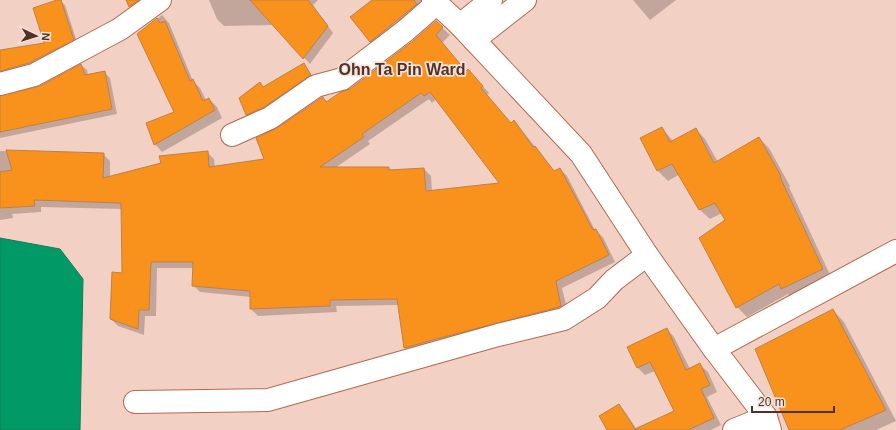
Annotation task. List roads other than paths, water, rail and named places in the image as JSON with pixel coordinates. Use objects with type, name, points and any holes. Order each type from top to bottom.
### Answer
[{"type":"street","points":[[0,84],[34,75],[120,28],[160,0]]},
{"type":"street","points":[[467,32],[491,0]]},
{"type":"street","points":[[467,32],[525,0]]},
{"type":"street","points":[[232,135],[270,118],[316,86],[342,80],[405,31],[434,2],[467,32],[582,154],[647,256],[768,423],[734,430]]},
{"type":"street","points":[[714,349],[896,251]]},
{"type":"street","points":[[135,402],[268,400],[498,334],[564,319],[596,298],[614,280],[647,256]]},
{"type":"district","name":"Ohn Ta Pin Ward","points":[[402,69]]}]
